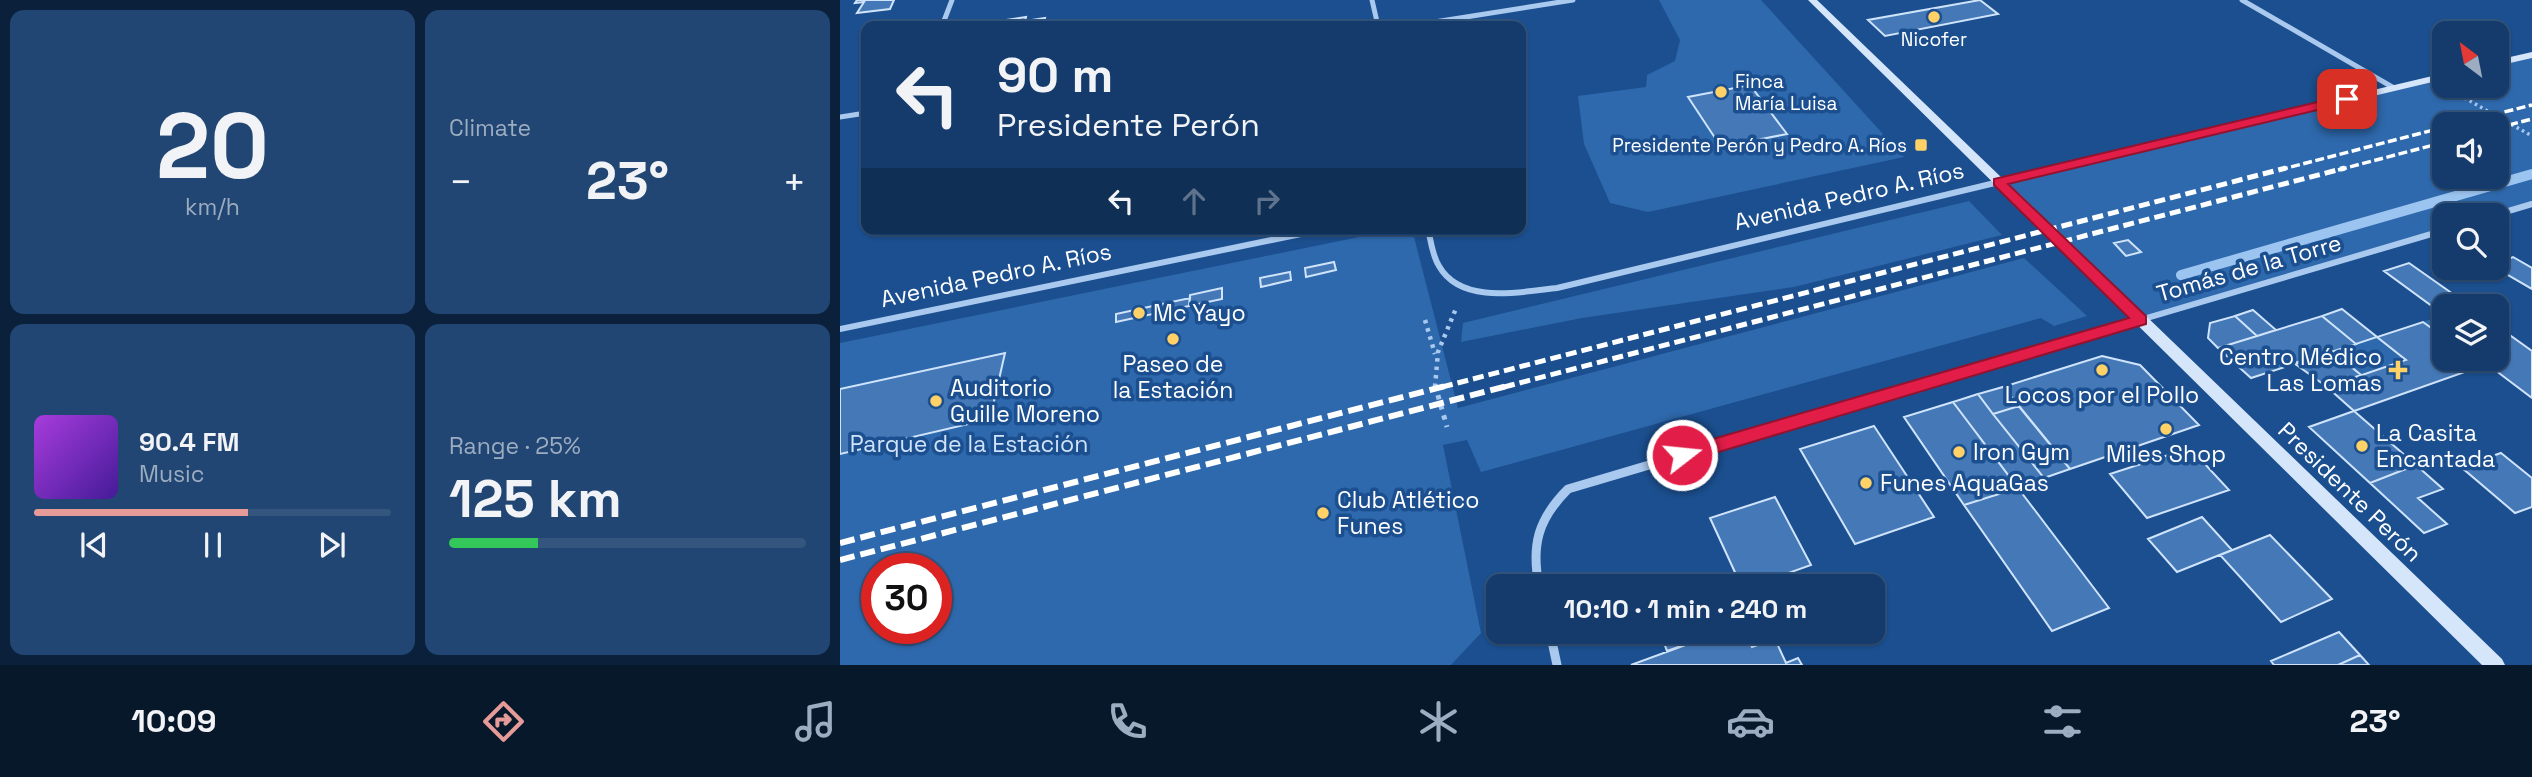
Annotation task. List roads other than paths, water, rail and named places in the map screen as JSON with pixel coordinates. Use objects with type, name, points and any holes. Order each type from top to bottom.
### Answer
[{"type":"main road","name":"Presidente Perón","points":[[1812,0],[2495,665]]},
{"type":"main road","points":[[2510,60],[2532,55]]},
{"type":"main road","name":"Avenida Pedro A. Ríos","points":[[1998,182],[2432,78]]},
{"type":"street","points":[[944,21],[952,0]]},
{"type":"street","points":[[1372,0],[1377,21]]},
{"type":"street","points":[[1441,21],[1573,0]]},
{"type":"street","points":[[2242,0],[2394,88]]},
{"type":"street","points":[[840,117],[861,114]]},
{"type":"street","name":"Avenida Pedro A. Ríos","points":[[1430,235],[1442,271],[1465,287],[1506,293],[1557,288],[1998,182]]},
{"type":"street","points":[[2509,211],[2532,204]]},
{"type":"street","name":"Tomás de la Torre","points":[[1536,574],[1533,559],[1535,534],[1547,509],[1568,489],[2432,234]]},
{"type":"street","name":"Avenida Pedro A. Ríos","points":[[840,329],[1296,235]]},
{"type":"street","points":[[1553,644],[1557,665]]},
{"type":"waterway","points":[[2181,275],[2532,174]]},
{"type":"railway","points":[[2504,112],[2532,105]]},
{"type":"railway","points":[[2509,125],[2532,119]]},
{"type":"railway","points":[[2279,170],[2432,130]]},
{"type":"railway","points":[[2338,170],[2432,145]]},
{"type":"railway","points":[[1442,387],[2286,168]]},
{"type":"railway","points":[[1504,387],[2345,168]]},
{"type":"railway","points":[[840,543],[1449,385]]},
{"type":"railway","points":[[840,560],[1511,385]]},
{"type":"place","name":"Nicofer","points":[[1934,17]]},
{"type":"place","name":"Finca María Luisa","points":[[1721,92]]},
{"type":"place","name":"Presidente Perón y Pedro A. Ríos","points":[[1921,145]]},
{"type":"place","name":"Mc Yayo","points":[[1139,313]]},
{"type":"place","name":"Paseo de la Estación","points":[[1173,339]]},
{"type":"place","name":"Locos por el Pollo","points":[[2102,370]]},
{"type":"place","name":"Centro Médico Las Lomas","points":[[2398,370]]},
{"type":"place","name":"Auditorio Guille Moreno","points":[[936,401]]},
{"type":"place","name":"Miles Shop","points":[[2166,429]]},
{"type":"place","name":"La Casita Encantada","points":[[2362,446]]},
{"type":"place","name":"Iron Gym","points":[[1959,452]]},
{"type":"place","name":"Funes AquaGas","points":[[1866,483]]},
{"type":"place","name":"Club Atlético Funes","points":[[1323,513]]},
{"type":"park label","name":"Parque de la Estación","points":[[969,444]]}]
